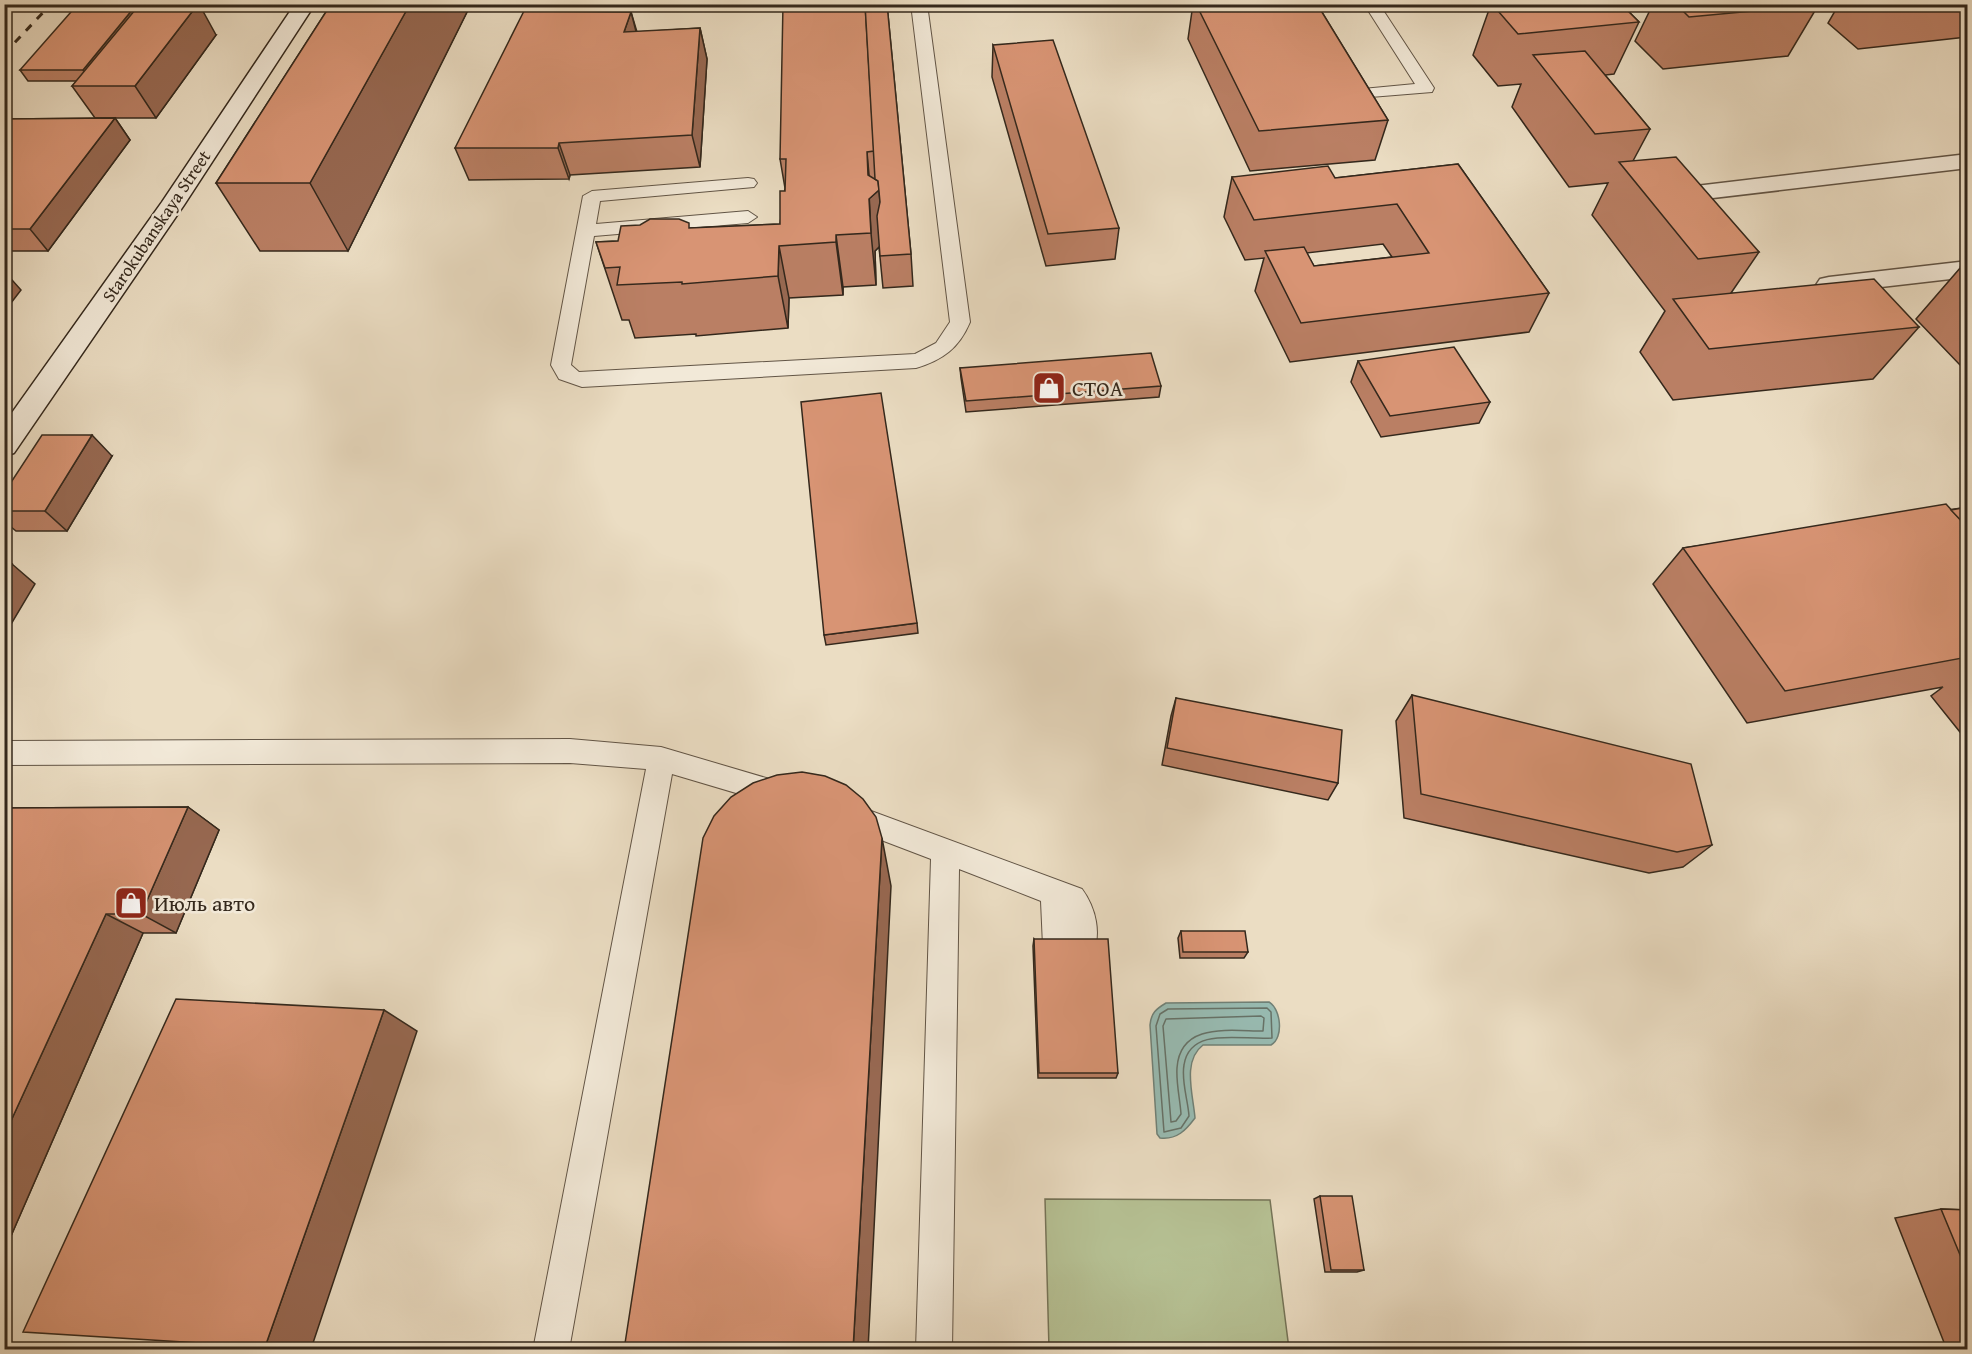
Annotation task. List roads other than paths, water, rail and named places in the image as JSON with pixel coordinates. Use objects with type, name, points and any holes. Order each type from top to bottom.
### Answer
[{"type":"street","name":"Starokubanskaya Street","points":[[4,446],[172,205],[305,4]]},
{"type":"street","points":[[1634,200],[1941,164],[1963,171]]},
{"type":"street","points":[[1808,288],[1968,269]]},
{"type":"lane","points":[[748,183],[592,196],[561,365],[563,372],[572,379],[916,361],[937,355],[954,337],[960,322],[919,4]]},
{"type":"lane","points":[[1352,95],[1426,88],[1371,4]]},
{"type":"lane","points":[[584,231],[748,218]]},
{"type":"lane","points":[[4,753],[570,751],[660,759],[868,820],[1055,892],[1070,946]]},
{"type":"lane","points":[[551,1350],[660,759]]},
{"type":"lane","points":[[934,1350],[945,849]]},
{"type":"water","points":[[1269,1002],[1278,1017],[1279,1030],[1275,1041],[1271,1045],[1203,1045],[1193,1060],[1190,1078],[1195,1118],[1180,1133],[1160,1138],[1157,1134],[1150,1025],[1159,1007],[1166,1003]]},
{"type":"railway","points":[[4,54],[51,4]]},
{"type":"place","name":"СТОА","points":[[1049,388]]},
{"type":"place","name":"Июль авто","points":[[131,903]]}]
